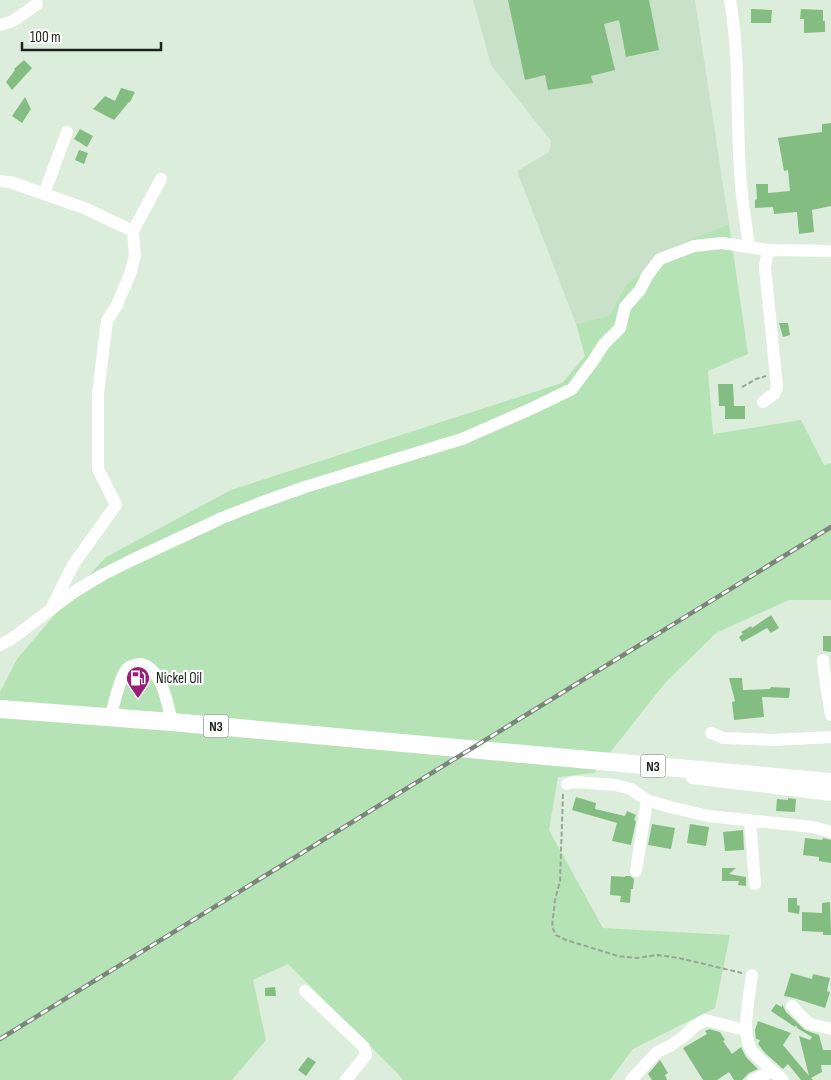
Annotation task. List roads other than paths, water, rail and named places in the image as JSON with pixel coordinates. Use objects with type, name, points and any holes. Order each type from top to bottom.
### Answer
[{"type":"highway","name":"N3","points":[[0,709],[172,722],[831,782]]},
{"type":"street","points":[[730,0],[738,95],[740,172],[749,246]]},
{"type":"street","points":[[0,25],[13,22],[37,4]]},
{"type":"street","points":[[44,194],[67,132]]},
{"type":"street","points":[[51,609],[73,566],[116,505],[98,469],[98,394],[107,322],[117,305],[130,274],[135,256],[132,231],[161,179]]},
{"type":"street","points":[[0,180],[84,208],[132,231]]},
{"type":"street","points":[[0,646],[74,592],[102,575],[130,560],[222,518],[305,487],[462,439],[572,389],[604,344],[620,328],[625,307],[640,290],[660,259],[694,246],[722,244],[749,246],[768,250],[831,251]]},
{"type":"street","points":[[764,402],[775,393],[777,387],[765,267],[768,250]]},
{"type":"street","points":[[823,660],[831,715]]},
{"type":"street","points":[[110,718],[123,675],[128,668],[138,664],[148,666],[160,678],[172,722]]},
{"type":"street","points":[[711,733],[723,738],[765,740],[831,737]]},
{"type":"street","points":[[576,759],[616,768],[831,795]]},
{"type":"street","points":[[567,784],[574,782],[615,785],[630,789],[648,800],[670,808],[708,816],[813,827],[831,832]]},
{"type":"street","points":[[636,872],[648,800]]},
{"type":"street","points":[[750,820],[755,884]]},
{"type":"street","points":[[752,975],[745,1030],[747,1042],[752,1050],[783,1080]]},
{"type":"street","points":[[305,991],[364,1047],[366,1055],[346,1080]]},
{"type":"street","points":[[792,1006],[810,1024],[831,1029]]},
{"type":"street","points":[[631,1080],[657,1052],[670,1046],[705,1020],[745,1030]]},
{"type":"street","points":[[753,1080],[773,1071]]},
{"type":"railway","points":[[0,1039],[831,527]]},
{"type":"place","name":"Nickel Oil","points":[[138,699]]}]
